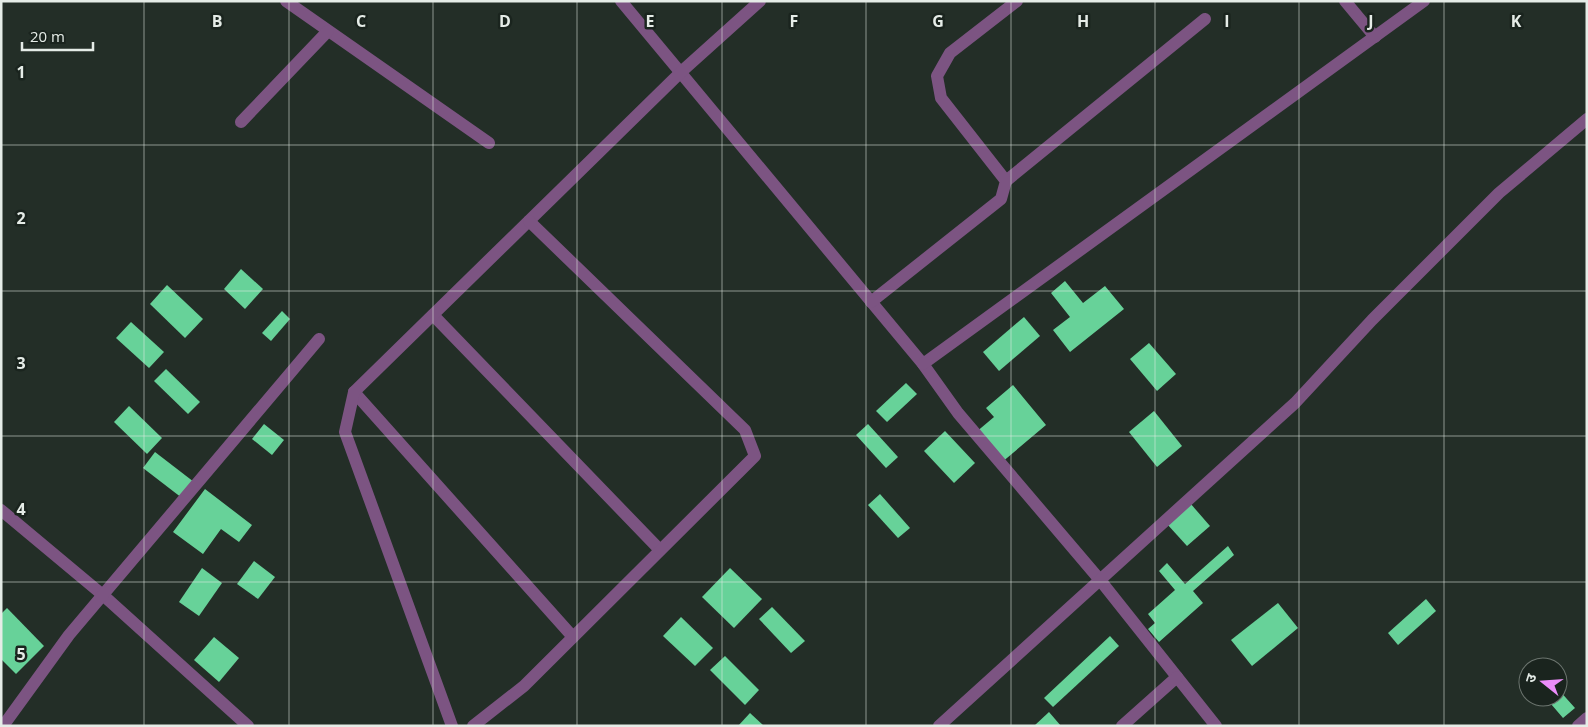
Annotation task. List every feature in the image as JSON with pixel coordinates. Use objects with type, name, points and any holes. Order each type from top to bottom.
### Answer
[{"type":"street","points":[[286,1],[489,143]]},
{"type":"street","points":[[621,1],[923,364],[958,413],[1100,580],[1216,726]]},
{"type":"street","points":[[452,726],[345,432],[354,392],[681,72],[760,1]]},
{"type":"street","points":[[1006,181],[941,98],[937,76],[950,52],[1017,1]]},
{"type":"street","points":[[1345,1],[1375,36]]},
{"type":"street","points":[[923,364],[1424,1]]},
{"type":"street","points":[[871,302],[1000,199],[1006,181],[1205,19]]},
{"type":"street","points":[[241,122],[328,31]]},
{"type":"street","points":[[940,726],[1295,403],[1372,320],[1499,193],[1587,119]]},
{"type":"street","points":[[473,726],[524,686],[755,456],[745,430],[529,221]]},
{"type":"street","points":[[433,315],[660,550]]},
{"type":"street","points":[[3,726],[69,635],[104,596],[319,338]]},
{"type":"street","points":[[354,392],[573,637]]},
{"type":"street","points":[[1,510],[104,596],[248,726]]},
{"type":"street","points":[[1122,726],[1176,676]]},
{"type":"street","points":[[1578,726],[1587,718]]},
{"type":"building","points":[[241,269],[263,289],[245,309],[224,289]]},
{"type":"building","points":[[1065,281],[1083,303],[1105,286],[1124,309],[1070,352],[1053,330],[1070,317],[1051,293]]},
{"type":"building","points":[[167,285],[203,319],[185,338],[150,304]]},
{"type":"building","points":[[282,311],[290,319],[271,341],[262,333]]},
{"type":"building","points":[[1024,317],[1040,336],[999,371],[983,352]]},
{"type":"building","points":[[131,322],[164,352],[149,368],[116,338]]},
{"type":"building","points":[[1149,343],[1176,374],[1157,391],[1130,359]]},
{"type":"building","points":[[166,369],[200,402],[188,414],[154,381]]},
{"type":"building","points":[[906,383],[917,394],[887,422],[876,411]]},
{"type":"building","points":[[1013,385],[1046,425],[1001,463],[975,433],[994,417],[986,408]]},
{"type":"building","points":[[129,406],[162,438],[147,454],[114,422]]},
{"type":"building","points":[[1154,411],[1182,446],[1157,467],[1129,432]]},
{"type":"building","points":[[264,424],[284,440],[272,455],[252,439]]},
{"type":"building","points":[[868,424],[898,457],[886,468],[856,435]]},
{"type":"building","points":[[945,431],[975,463],[954,483],[924,451]]},
{"type":"building","points":[[155,452],[194,482],[182,498],[143,468]]},
{"type":"building","points":[[205,489],[252,525],[239,542],[221,529],[203,554],[173,532]]},
{"type":"building","points":[[880,494],[910,528],[898,538],[868,505]]},
{"type":"building","points":[[1190,503],[1210,526],[1187,546],[1167,524]]},
{"type":"building","points":[[1228,546],[1234,555],[1193,591],[1203,603],[1159,642],[1148,629],[1155,623],[1148,614],[1175,590],[1159,571],[1167,563],[1185,584]]},
{"type":"building","points":[[254,561],[275,577],[258,599],[237,584]]},
{"type":"building","points":[[202,568],[222,583],[199,616],[179,602]]},
{"type":"building","points":[[730,568],[762,599],[734,628],[702,597]]},
{"type":"building","points":[[1426,599],[1436,611],[1398,645],[1388,633]]},
{"type":"building","points":[[1278,603],[1298,628],[1252,666],[1231,640]]},
{"type":"building","points":[[772,607],[805,641],[791,653],[759,619]]},
{"type":"building","points":[[7,608],[44,646],[16,674],[1,659],[1,614]]},
{"type":"building","points":[[681,617],[713,648],[695,666],[663,636]]},
{"type":"building","points":[[1110,636],[1119,646],[1053,707],[1044,698]]},
{"type":"building","points":[[214,637],[239,658],[219,682],[194,660]]},
{"type":"building","points":[[725,656],[759,690],[745,705],[710,670]]},
{"type":"building","points":[[1568,700],[1575,708],[1563,718],[1554,707],[1568,707]]},
{"type":"building","points":[[1049,712],[1061,726],[1034,726]]},
{"type":"building","points":[[750,713],[764,726],[738,726]]}]
